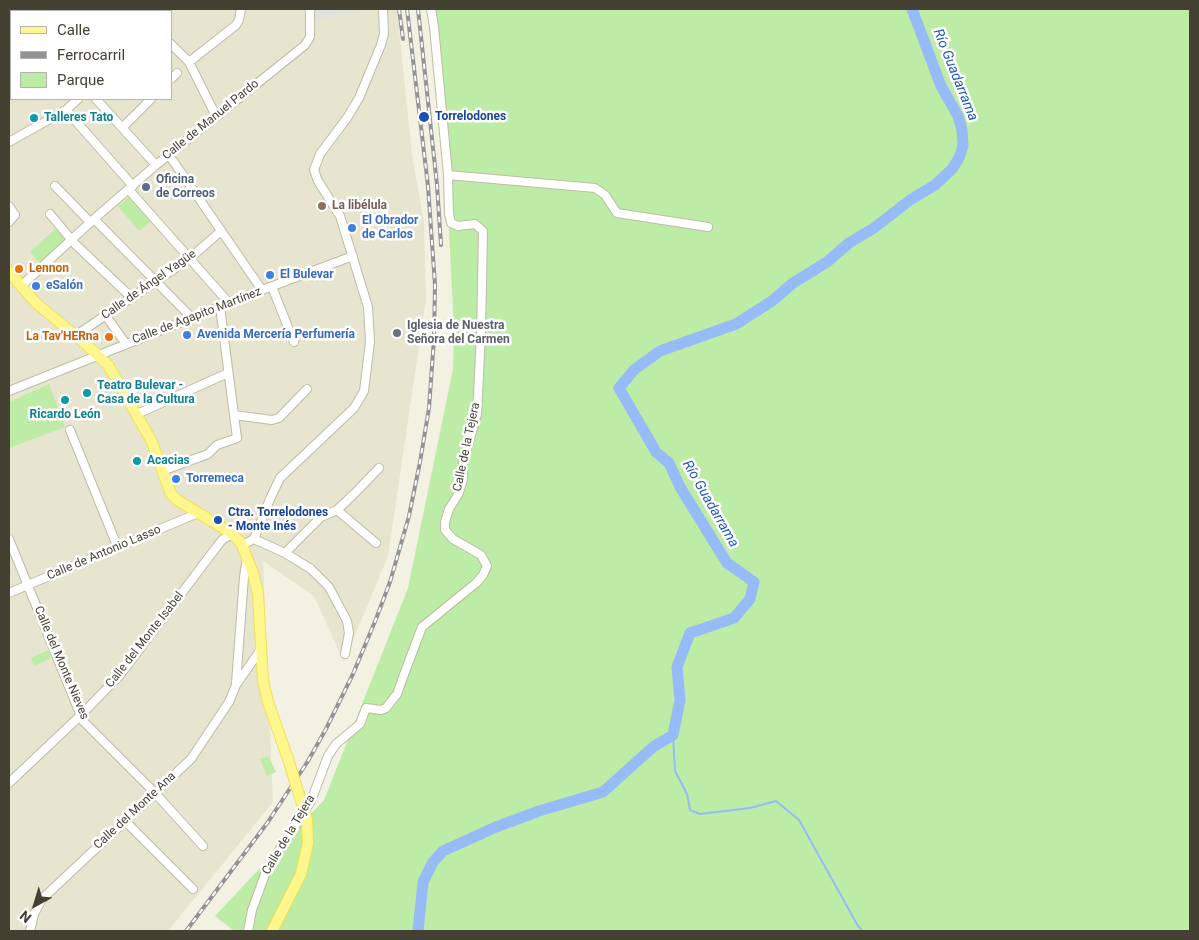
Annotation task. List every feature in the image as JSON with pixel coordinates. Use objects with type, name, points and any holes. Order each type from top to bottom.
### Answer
[{"type":"main road","points":[[9,272],[45,312],[108,365],[152,440],[171,494],[198,514],[232,534],[242,545],[248,557],[258,594],[262,672],[268,702],[307,820],[308,843],[301,874],[272,931]]},
{"type":"street","points":[[189,62],[236,25],[241,9]]},
{"type":"street","name":"Calle de Manuel Pardo","points":[[21,286],[71,239],[156,165],[305,45],[310,37],[310,9]]},
{"type":"street","points":[[242,545],[254,539],[280,478],[354,408],[364,391],[370,342],[368,307],[340,216],[318,181],[314,170],[320,154],[347,118],[359,98],[384,34],[383,9]]},
{"type":"street","name":"Calle de la Tejera","points":[[248,931],[252,910],[267,869],[311,801],[328,756],[336,744],[360,724],[366,708],[381,710],[386,708],[397,694],[422,627],[476,583],[484,575],[487,566],[481,555],[453,538],[445,530],[449,509],[460,493],[463,479],[463,463],[477,414],[483,231],[475,224],[458,226],[451,223],[431,9]]},
{"type":"street","points":[[172,45],[189,62],[216,116]]},
{"type":"street","points":[[9,142],[66,110],[77,100]]},
{"type":"street","points":[[97,100],[156,165]]},
{"type":"street","points":[[123,127],[150,100]]},
{"type":"street","points":[[66,110],[229,303]]},
{"type":"street","points":[[169,155],[262,290]]},
{"type":"street","points":[[448,175],[595,188],[605,195],[617,212],[708,227]]},
{"type":"street","points":[[55,186],[192,318]]},
{"type":"street","points":[[9,206],[15,216],[9,222]]},
{"type":"street","points":[[50,214],[71,239],[132,298]]},
{"type":"street","name":"Calle de Ángel Yagüe","points":[[75,336],[190,258],[221,231]]},
{"type":"street","name":"Calle de Agapito Martínez","points":[[9,391],[262,290],[353,256]]},
{"type":"street","points":[[272,287],[294,342]]},
{"type":"street","points":[[162,471],[208,454],[217,445],[237,438],[220,307]]},
{"type":"street","points":[[106,316],[126,344]]},
{"type":"street","points":[[138,414],[228,373]]},
{"type":"street","points":[[234,415],[272,420],[279,418],[307,388]]},
{"type":"street","points":[[70,430],[118,548]]},
{"type":"street","points":[[285,553],[321,517],[337,510],[379,468]]},
{"type":"street","points":[[337,510],[376,543]]},
{"type":"street","name":"Calle de Antonio Lasso","points":[[9,593],[198,514]]},
{"type":"street","name":"Calle del Monte Isabel","points":[[9,783],[81,715],[120,674],[218,545],[223,539],[232,534]]},
{"type":"street","name":"Calle del Monte Nieves","points":[[9,539],[83,721],[155,793],[204,846]]},
{"type":"street","points":[[254,539],[285,553],[311,569],[329,587],[347,621],[349,633],[345,654]]},
{"type":"street","name":"Calle del Monte Ana","points":[[236,685],[244,577],[248,557]]},
{"type":"street","name":"Calle del Monte Ana","points":[[30,931],[34,914],[42,899],[191,760],[229,702],[236,685],[261,648]]},
{"type":"street","name":"Calle del Monte Ana","points":[[236,685],[255,669],[262,672]]},
{"type":"street","points":[[125,822],[193,889]]},
{"type":"shaded area","points":[[9,9],[397,9],[412,155],[424,223],[426,299],[388,556],[344,662],[314,596],[263,561],[273,802],[168,931],[9,931]]},
{"type":"shaded area","points":[[313,9],[374,9],[313,21]]},
{"type":"green space","points":[[433,9],[1190,9],[1190,931],[234,931],[215,916],[324,800],[408,588],[453,369],[454,331],[440,47]]},
{"type":"green space","points":[[130,196],[151,221],[139,231],[118,206]]},
{"type":"green space","points":[[55,229],[59,233],[62,230],[69,237],[41,264],[30,252]]},
{"type":"green space","points":[[49,384],[65,427],[9,448],[9,402]]},
{"type":"green space","points":[[48,650],[51,658],[34,666],[31,658]]},
{"type":"green space","points":[[268,756],[276,772],[267,776],[260,759]]},
{"type":"waterway","name":"Río Guadarrama","points":[[418,931],[423,882],[433,862],[443,851],[496,827],[539,811],[603,792],[653,747],[673,735],[680,700],[677,667],[690,633],[734,618],[750,599],[754,582],[727,563],[680,487],[669,463],[656,452],[619,388],[634,370],[660,351],[736,324],[772,301],[793,283],[827,262],[849,243],[874,228],[910,200],[935,185],[952,169],[959,158],[963,146],[962,130],[958,116],[941,86],[912,9]]},
{"type":"waterway","points":[[673,735],[675,771],[687,794],[690,810],[700,814],[750,808],[776,801],[799,820],[858,926],[863,931]]},
{"type":"railway","points":[[399,9],[403,39]]},
{"type":"railway","points":[[186,931],[268,822],[308,761],[326,729],[353,674],[376,619],[390,582],[409,516],[429,408],[434,339],[435,285],[428,186],[407,9]]},
{"type":"railway","points":[[418,9],[437,185],[441,245]]},
{"type":"place","name":"Torrelodones","points":[[424,117]]},
{"type":"place","name":"Talleres Tato","points":[[34,118]]},
{"type":"place","name":"Oficina de Correos","points":[[146,187]]},
{"type":"place","name":"La libélula","points":[[322,206]]},
{"type":"place","name":"El Obrador de Carlos","points":[[352,228]]},
{"type":"place","name":"Lennon","points":[[19,269]]},
{"type":"place","name":"El Bulevar","points":[[270,275]]},
{"type":"place","name":"eSalón","points":[[36,286]]},
{"type":"place","name":"Iglesia de Nuestra Señora del Carmen","points":[[397,333]]},
{"type":"place","name":"Avenida Mercería Perfumería","points":[[187,335]]},
{"type":"place","name":"La Tav'HERna","points":[[109,337]]},
{"type":"place","name":"Teatro Bulevar - Casa de la Cultura","points":[[87,393]]},
{"type":"place","name":"Ricardo León","points":[[65,400]]},
{"type":"place","name":"Acacias","points":[[137,461]]},
{"type":"place","name":"Torremeca","points":[[176,479]]},
{"type":"place","name":"Ctra. Torrelodones - Monte Inés","points":[[218,520]]}]
